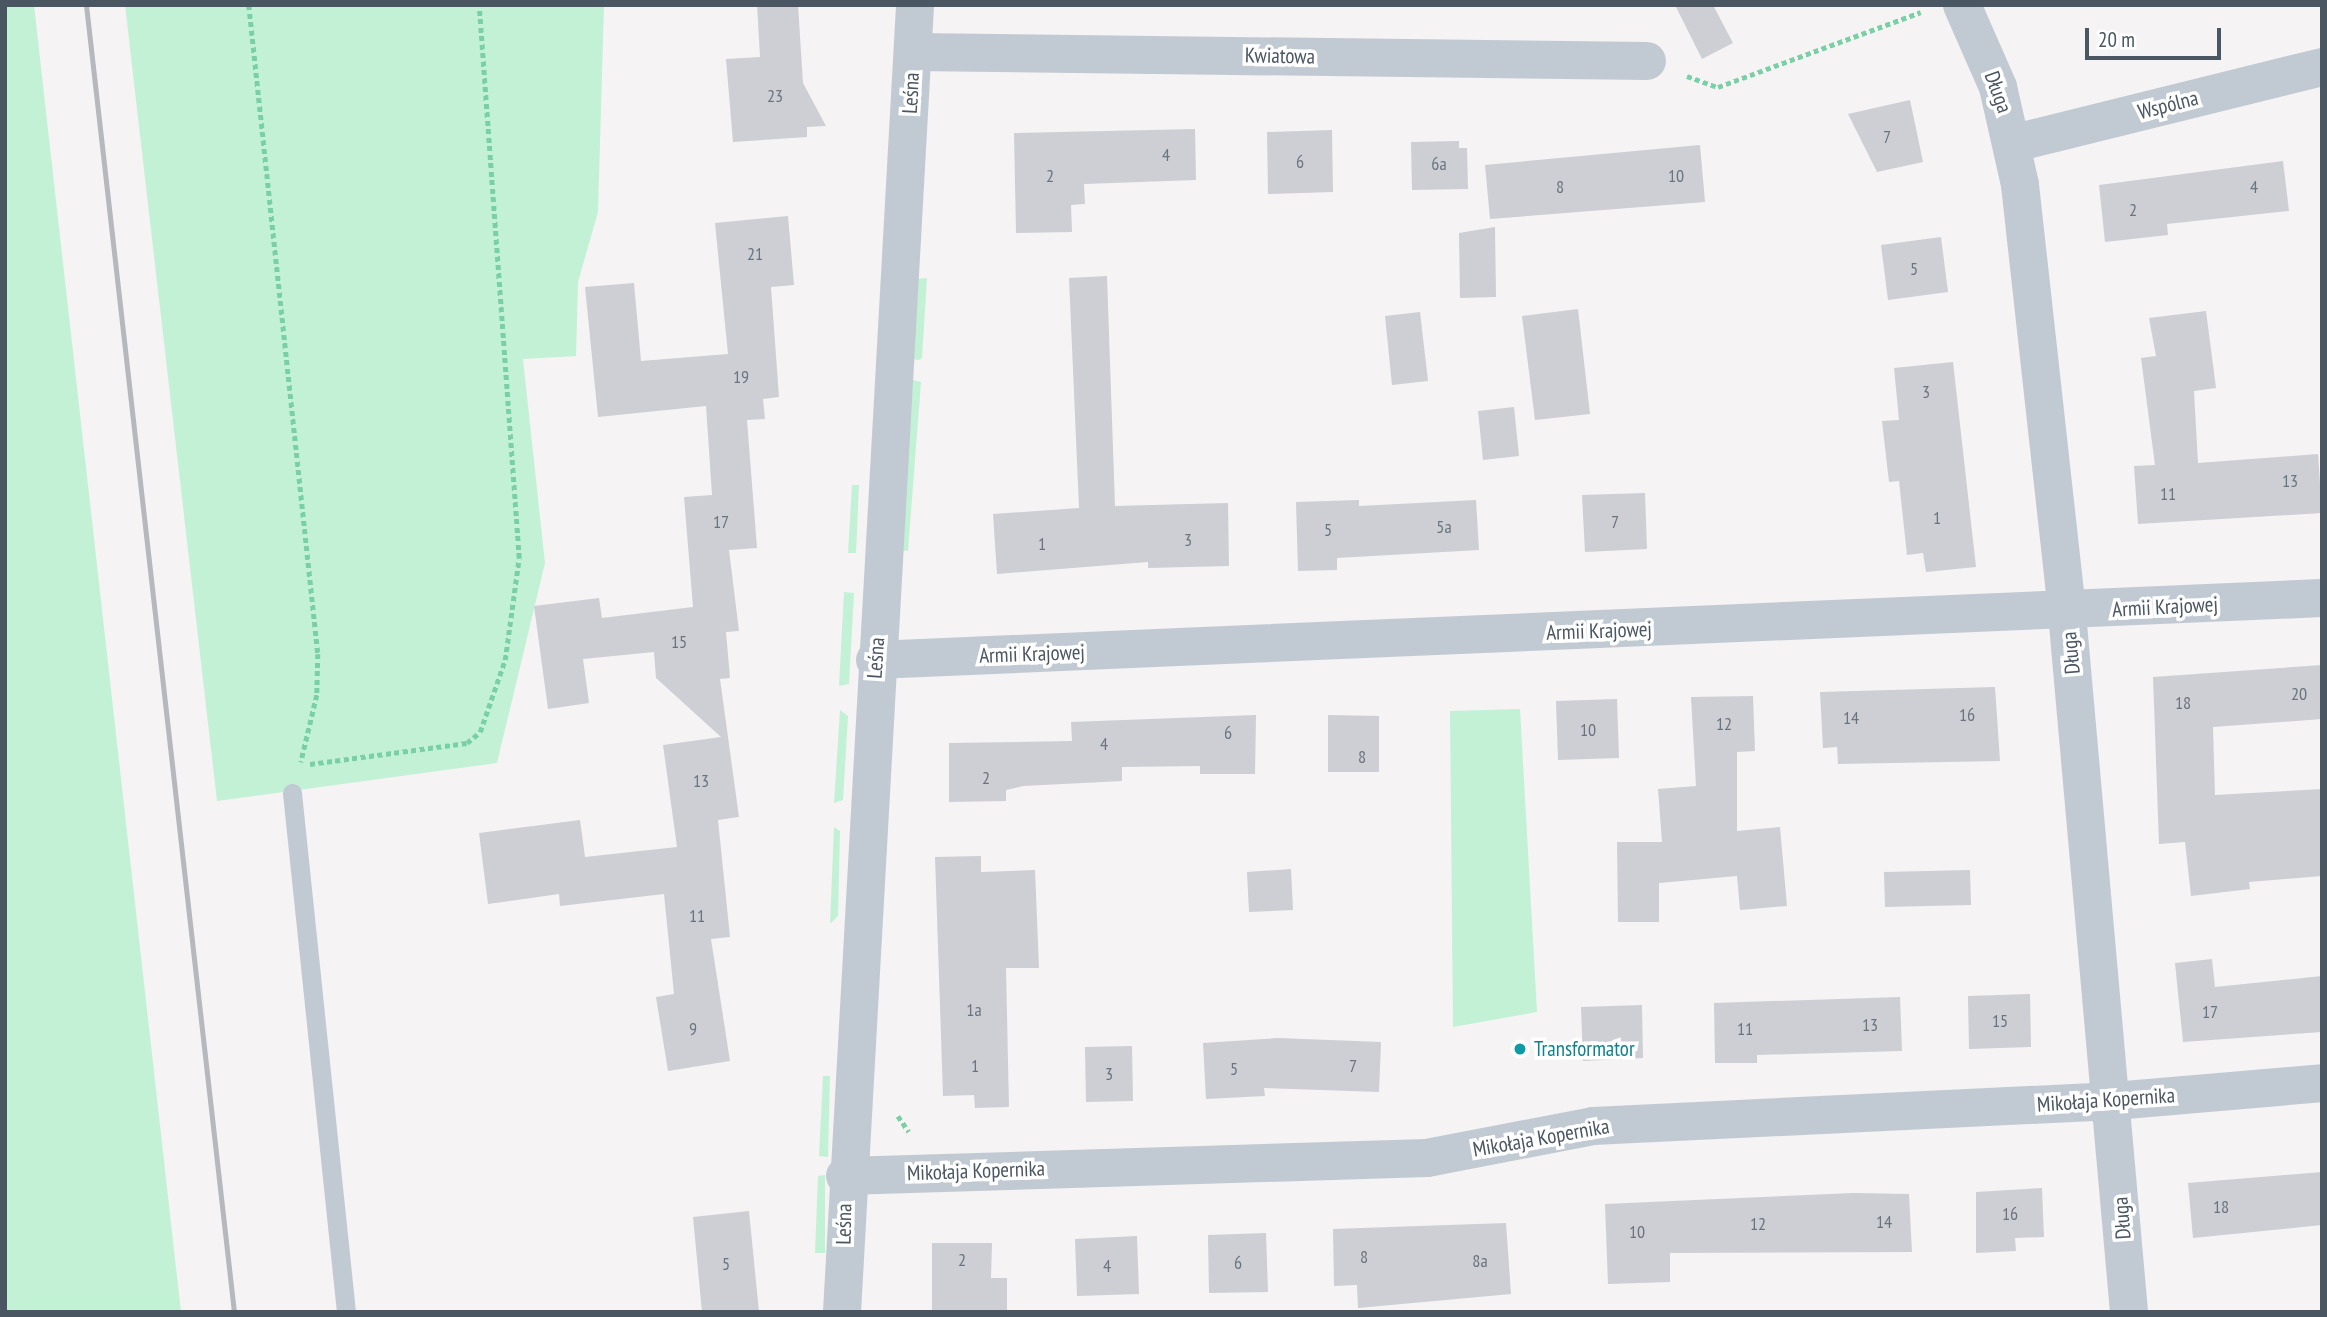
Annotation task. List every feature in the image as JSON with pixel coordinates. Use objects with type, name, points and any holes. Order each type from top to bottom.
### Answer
[{"type":"street","name":"Leśna","points":[[842,1312],[845,1176],[915,5]]},
{"type":"street","name":"Długa","points":[[1941,11],[2015,143],[2067,613],[2114,1101],[2130,1312]]},
{"type":"street","name":"Kwiatowa","points":[[914,51],[1647,61]]},
{"type":"street","name":"Wspólna","points":[[2015,143],[2322,67]]},
{"type":"street","name":"Armii Krajowej","points":[[875,660],[2067,613],[2322,598]]},
{"type":"street","name":"Mikołaja Kopernika","points":[[845,1176],[1427,1158],[1593,1125],[2114,1101],[2322,1083]]},
{"type":"lane","points":[[292,793],[346,1312]]},
{"type":"path","points":[[249,5],[318,654],[317,695],[292,793]]},
{"type":"path","points":[[299,765],[467,743],[480,732],[505,660],[519,558],[479,5]]},
{"type":"path","points":[[1647,61],[1718,87],[1924,10],[1941,11]]},
{"type":"path","points":[[1924,10],[1941,11]]},
{"type":"green space","points":[[5,5],[34,5],[181,1312],[5,1312]]},
{"type":"green space","points":[[125,5],[604,5],[598,212],[578,282],[576,356],[523,359],[545,563],[497,763],[217,801]]},
{"type":"green space","points":[[927,278],[922,358],[919,360],[913,359],[917,279]]},
{"type":"green space","points":[[909,379],[921,382],[908,551],[897,550]]},
{"type":"green space","points":[[852,485],[859,485],[856,553],[848,553]]},
{"type":"green space","points":[[844,592],[854,593],[849,684],[839,686]]},
{"type":"green space","points":[[1520,709],[1537,1012],[1453,1027],[1450,711]]},
{"type":"green space","points":[[840,710],[848,716],[843,800],[834,803]]},
{"type":"green space","points":[[834,827],[840,831],[838,916],[830,924]]},
{"type":"green space","points":[[823,1076],[830,1076],[828,1157],[819,1156]]},
{"type":"green space","points":[[825,1175],[825,1253],[815,1253],[818,1176]]},
{"type":"building","points":[[757,5],[798,5],[803,83],[826,126],[807,127],[807,137],[733,142],[726,59],[760,57]]},
{"type":"building","points":[[1675,5],[1713,5],[1733,43],[1702,59]]},
{"type":"building","points":[[1910,100],[1923,162],[1877,172],[1848,114]]},
{"type":"building","points":[[1195,129],[1196,180],[1084,184],[1085,204],[1071,205],[1072,232],[1016,233],[1014,133]]},
{"type":"building","points":[[1332,130],[1333,192],[1268,194],[1267,132]]},
{"type":"building","points":[[1459,141],[1459,148],[1467,148],[1468,189],[1412,190],[1411,142]]},
{"type":"building","points":[[1700,145],[1705,202],[1490,219],[1485,165]]},
{"type":"building","points":[[2283,161],[2289,211],[2167,224],[2168,235],[2105,242],[2099,185]]},
{"type":"building","points":[[788,216],[794,285],[771,287],[779,397],[763,399],[765,419],[747,420],[757,548],[729,550],[739,631],[726,632],[730,678],[720,679],[739,817],[718,820],[730,937],[711,939],[730,1061],[668,1071],[656,997],[674,994],[664,894],[560,906],[559,894],[488,904],[479,833],[580,820],[585,857],[677,847],[663,745],[721,737],[656,678],[654,652],[583,659],[589,703],[548,709],[534,606],[599,598],[602,618],[693,607],[684,497],[712,495],[706,406],[598,417],[585,287],[634,283],[641,361],[728,354],[715,223]]},
{"type":"building","points":[[1495,227],[1496,297],[1460,298],[1459,233]]},
{"type":"building","points":[[1941,237],[1948,292],[1888,300],[1881,245]]},
{"type":"building","points":[[1107,276],[1115,506],[1228,503],[1229,566],[1148,568],[1148,562],[997,574],[993,514],[1079,508],[1069,278]]},
{"type":"building","points":[[1578,309],[1590,414],[1535,420],[1522,316]]},
{"type":"building","points":[[2206,311],[2216,388],[2194,391],[2198,463],[2318,454],[2322,513],[2138,524],[2134,466],[2155,465],[2141,358],[2156,356],[2149,318]]},
{"type":"building","points":[[1420,312],[1428,381],[1392,385],[1385,316]]},
{"type":"building","points":[[1953,362],[1976,567],[1926,572],[1923,553],[1907,555],[1899,481],[1889,482],[1882,421],[1899,420],[1894,368]]},
{"type":"building","points":[[1514,407],[1519,456],[1483,460],[1478,411]]},
{"type":"building","points":[[1645,493],[1647,549],[1585,552],[1582,495]]},
{"type":"building","points":[[1359,500],[1359,506],[1476,500],[1479,550],[1337,558],[1337,570],[1298,571],[1296,502]]},
{"type":"building","points":[[2322,665],[2322,719],[2213,727],[2215,795],[2322,789],[2322,876],[2249,882],[2250,889],[2191,896],[2185,842],[2159,844],[2153,677]]},
{"type":"building","points":[[1995,687],[2000,761],[1838,764],[1837,747],[1823,748],[1820,692]]},
{"type":"building","points":[[1753,696],[1755,751],[1737,752],[1737,831],[1780,827],[1787,906],[1740,910],[1737,876],[1659,883],[1659,922],[1618,922],[1617,842],[1662,842],[1658,789],[1696,786],[1691,697]]},
{"type":"building","points":[[1617,699],[1619,758],[1558,760],[1556,701]]},
{"type":"building","points":[[1256,715],[1255,774],[1200,774],[1200,766],[1122,767],[1122,781],[1023,786],[1006,790],[1006,801],[949,802],[949,743],[1072,741],[1071,722]]},
{"type":"building","points":[[1328,715],[1379,716],[1379,772],[1328,772]]},
{"type":"building","points":[[981,856],[981,872],[1035,870],[1039,968],[1006,968],[1009,1107],[975,1108],[974,1095],[943,1096],[935,857]]},
{"type":"building","points":[[1291,869],[1293,910],[1249,912],[1247,872]]},
{"type":"building","points":[[1970,870],[1971,905],[1885,907],[1884,872]]},
{"type":"building","points":[[2212,959],[2215,987],[2322,976],[2322,1032],[2183,1042],[2175,963]]},
{"type":"building","points":[[2030,994],[2031,1047],[1969,1049],[1968,996]]},
{"type":"building","points":[[1900,997],[1902,1051],[1757,1055],[1757,1063],[1715,1063],[1714,1003]]},
{"type":"building","points":[[1642,1005],[1643,1058],[1583,1061],[1581,1007]]},
{"type":"building","points":[[1278,1038],[1381,1042],[1379,1092],[1264,1088],[1265,1096],[1206,1099],[1203,1043]]},
{"type":"building","points":[[1132,1046],[1133,1101],[1086,1102],[1085,1047]]},
{"type":"building","points":[[2322,1172],[2322,1225],[2193,1238],[2188,1183]]},
{"type":"building","points":[[2042,1188],[2044,1237],[2015,1238],[2016,1251],[1976,1253],[1976,1192]]},
{"type":"building","points":[[1853,1193],[1909,1194],[1912,1252],[1670,1253],[1670,1282],[1608,1284],[1605,1204]]},
{"type":"building","points":[[749,1211],[759,1312],[702,1312],[693,1217]]},
{"type":"building","points":[[1506,1223],[1511,1294],[1358,1308],[1357,1285],[1334,1286],[1333,1229]]},
{"type":"building","points":[[1266,1233],[1268,1292],[1209,1293],[1208,1235]]},
{"type":"building","points":[[1137,1236],[1139,1294],[1077,1296],[1075,1239]]},
{"type":"building","points":[[932,1243],[992,1243],[991,1278],[1007,1278],[1007,1312],[932,1312]]},
{"type":"railway","points":[[86,5],[234,1312]]},
{"type":"place","name":"Transformator","points":[[1520,1049]]}]
